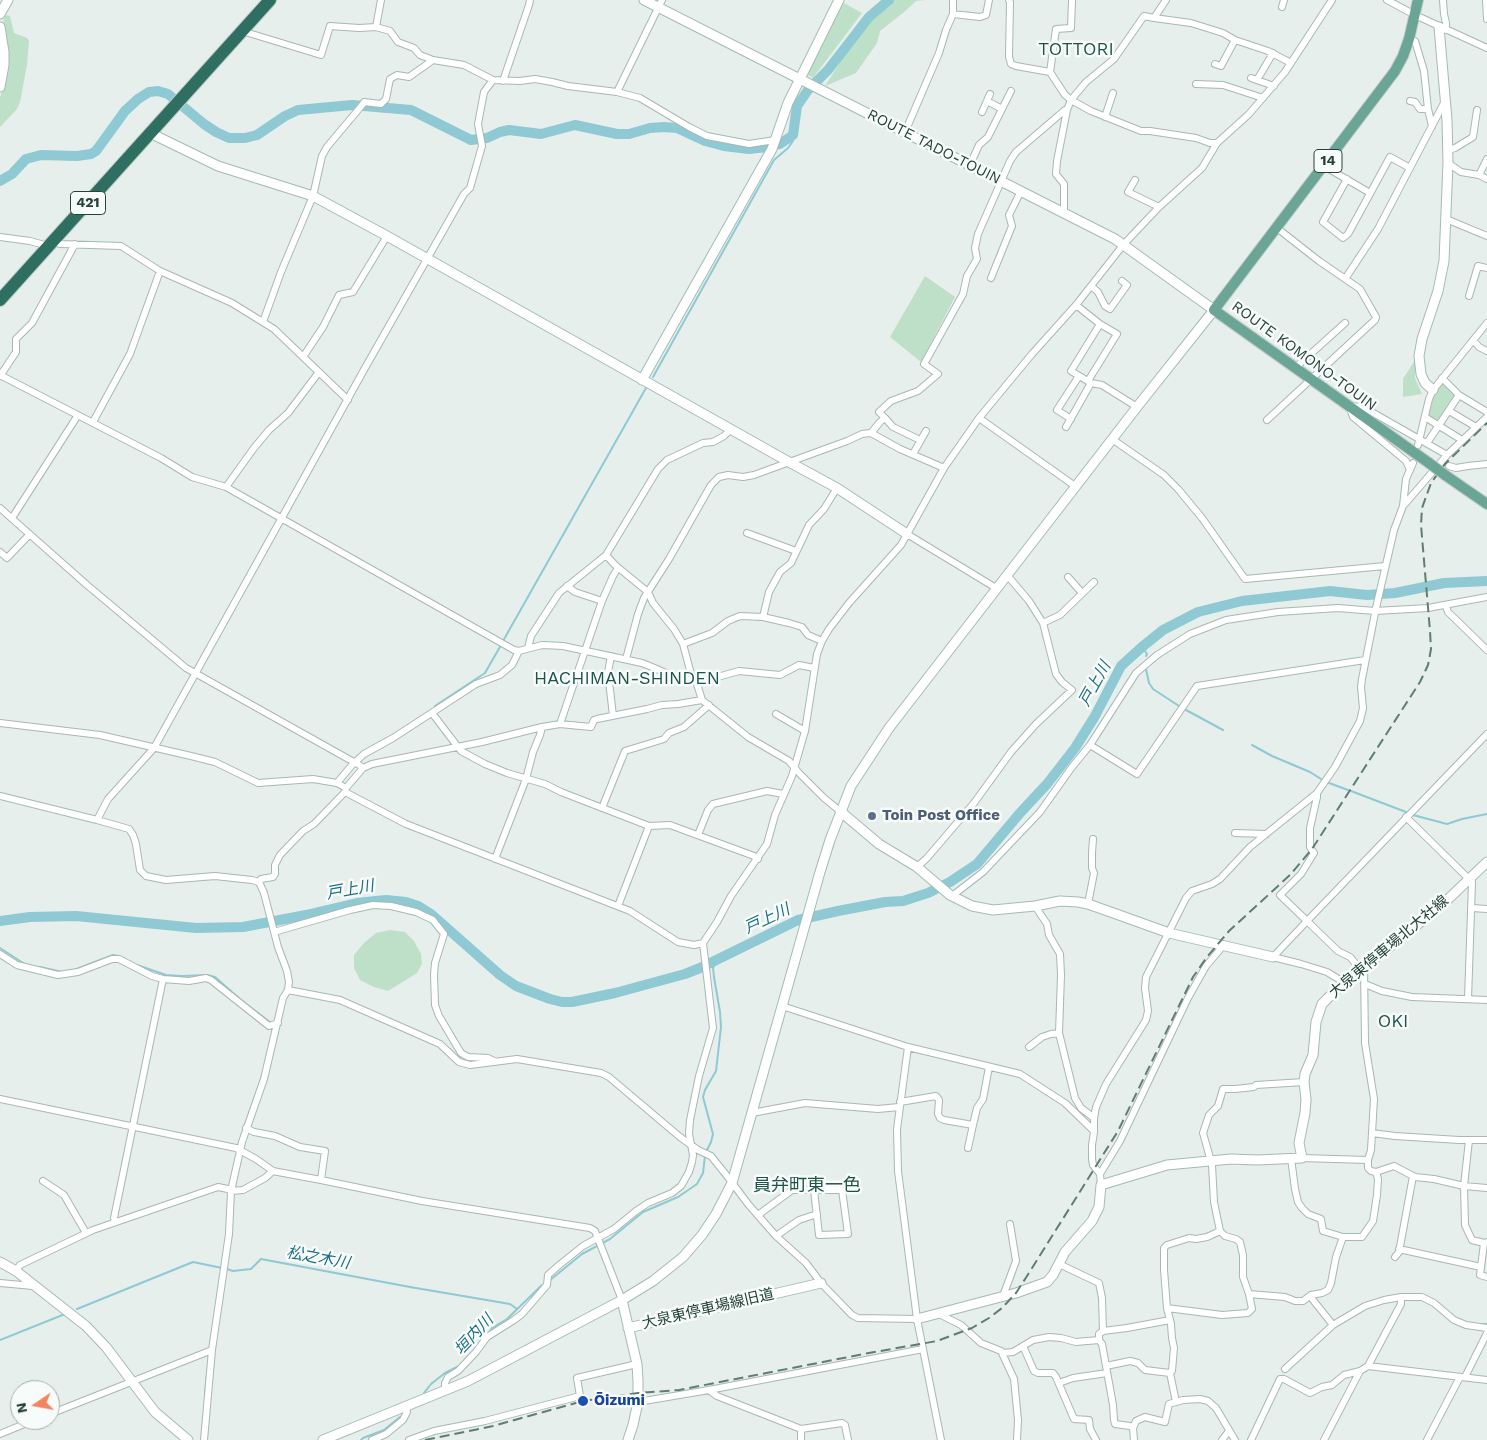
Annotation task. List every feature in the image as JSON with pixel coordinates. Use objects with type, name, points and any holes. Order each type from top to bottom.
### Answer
[{"type":"highway","name":"421","points":[[0,300],[270,0]]},
{"type":"main road","name":"ROUTE KOMONO-TOUIN","points":[[1418,0],[1410,39],[1396,72],[1214,310],[1429,463],[1447,470],[1487,504]]},
{"type":"street","points":[[0,14],[8,0]]},
{"type":"street","points":[[376,27],[382,0]]},
{"type":"street","points":[[503,81],[530,0]]},
{"type":"street","name":"ROUTE TADO-TOUIN","points":[[644,0],[660,4],[802,80],[1124,244],[1214,310]]},
{"type":"street","points":[[642,380],[774,144],[788,103],[802,80],[839,0]]},
{"type":"street","points":[[905,132],[940,53],[946,30],[953,14],[953,0]]},
{"type":"street","points":[[953,14],[980,17],[986,15],[989,0]]},
{"type":"street","points":[[1009,0],[1009,57],[1011,64],[1050,72]]},
{"type":"street","points":[[1072,0],[1070,28],[1056,29],[1050,72],[1065,95],[1105,117],[1141,131],[1196,138],[1210,143],[1217,143]]},
{"type":"street","points":[[1154,18],[1166,0]]},
{"type":"street","points":[[445,1391],[445,1383],[448,1377],[458,1371],[487,1337],[522,1314],[547,1286],[548,1275],[558,1266],[583,1246],[614,1229],[648,1203],[672,1193],[681,1186],[692,1162],[692,1146],[689,1134],[690,1120],[699,1076],[713,1028],[703,943],[731,896],[767,844],[775,815],[792,776],[804,731],[817,654],[822,641],[850,603],[900,546],[944,468],[979,418],[1076,305],[1124,244],[1159,207],[1202,168],[1217,143],[1249,114],[1274,86],[1332,0]]},
{"type":"street","points":[[1387,0],[1415,16],[1487,48]]},
{"type":"street","points":[[1433,390],[1425,383],[1421,374],[1419,356],[1444,261],[1448,150],[1442,28],[1446,24],[1443,0]]},
{"type":"street","points":[[1486,0],[1487,19]]},
{"type":"street","points":[[617,92],[660,4]]},
{"type":"street","points":[[1063,212],[1064,184],[1056,174],[1056,161],[1071,100],[1086,82],[1114,59],[1144,16],[1191,23],[1223,33],[1234,40],[1273,53],[1291,63]]},
{"type":"street","points":[[242,31],[321,55],[330,26],[376,27],[390,31],[398,42],[414,48],[420,55],[433,60],[464,64],[493,80],[535,80],[617,92],[640,98],[707,136],[749,144],[774,144]]},
{"type":"street","points":[[0,27],[4,52],[0,87]]},
{"type":"street","points":[[1410,39],[1415,41],[1424,71],[1428,109],[1432,126]]},
{"type":"street","points":[[1215,64],[1222,66],[1234,40]]},
{"type":"street","points":[[1273,53],[1254,79],[1274,86]]},
{"type":"street","points":[[263,322],[281,272],[313,196],[322,156],[327,147],[364,102],[381,104],[386,99],[390,79],[397,75],[409,77],[433,60]]},
{"type":"street","points":[[97,820],[108,799],[154,748],[464,194],[470,188],[481,150],[478,124],[484,92],[493,80]]},
{"type":"street","points":[[1196,84],[1223,85],[1263,98]]},
{"type":"street","points":[[970,165],[979,145],[988,137],[1011,91]]},
{"type":"street","points":[[1105,117],[1113,93]]},
{"type":"street","points":[[982,112],[990,94]]},
{"type":"street","points":[[987,101],[1002,109]]},
{"type":"street","points":[[1410,101],[1415,102],[1420,109],[1428,109]]},
{"type":"street","points":[[1345,279],[1378,229],[1445,102]]},
{"type":"street","points":[[920,440],[893,427],[879,412],[891,401],[918,390],[938,374],[924,364],[963,294],[967,276],[977,259],[975,248],[978,234],[1010,161],[1016,152],[1067,110]]},
{"type":"street","points":[[1448,150],[1473,137],[1477,110]]},
{"type":"street","points":[[150,133],[218,166],[313,196],[837,488],[907,534],[996,588]]},
{"type":"street","points":[[1348,179],[1323,222],[1342,238],[1348,234],[1390,157],[1410,168]]},
{"type":"street","points":[[1479,175],[1487,159]]},
{"type":"street","points":[[1448,163],[1461,172],[1479,175],[1487,179]]},
{"type":"street","points":[[1324,166],[1370,193]]},
{"type":"street","points":[[1135,180],[1125,194],[1159,207]]},
{"type":"street","points":[[991,278],[1012,226],[1009,215],[1021,191]]},
{"type":"street","points":[[1446,219],[1487,236]]},
{"type":"street","points":[[1267,420],[1375,320],[1376,314],[1360,289],[1319,261],[1277,228]]},
{"type":"street","points":[[303,357],[323,327],[339,295],[353,292],[387,236]]},
{"type":"street","points":[[0,237],[60,244],[121,246],[160,271],[232,303],[274,329],[348,400]]},
{"type":"street","points":[[74,244],[32,323],[16,339],[16,352],[0,375],[161,458],[192,477],[226,487],[514,650],[519,651],[542,645],[556,645],[611,656],[652,667],[675,677],[695,680],[714,678],[742,671],[780,675],[799,665],[814,668]]},
{"type":"street","points":[[1469,296],[1478,266],[1487,268]]},
{"type":"street","points":[[93,422],[130,354],[160,271]]},
{"type":"street","points":[[1091,286],[1098,292],[1105,306],[1110,309],[1127,285],[1122,281]]},
{"type":"street","points":[[1066,427],[1117,334],[1100,324],[1076,305]]},
{"type":"street","points":[[323,1440],[468,1381],[622,1300],[653,1281],[683,1256],[702,1234],[716,1214],[732,1182],[812,899],[840,811],[851,786],[889,728],[1214,310]]},
{"type":"street","points":[[1419,442],[1433,390],[1487,322]]},
{"type":"street","points":[[1295,368],[1345,323]]},
{"type":"street","points":[[1100,324],[1072,371],[1090,382],[1102,385],[1137,407]]},
{"type":"street","points":[[1473,340],[1479,347],[1487,351]]},
{"type":"street","points":[[226,487],[254,448],[269,430],[288,413],[319,372]]},
{"type":"street","points":[[1071,419],[1057,410],[1080,376]]},
{"type":"street","points":[[1442,378],[1460,396],[1487,412]]},
{"type":"street","points":[[1427,444],[1460,396]]},
{"type":"street","points":[[288,990],[340,1000],[440,1044],[460,1062],[470,1065],[517,1059],[600,1073],[609,1078],[692,1146],[708,1154],[776,1236],[806,1263],[849,1312],[858,1318],[917,1319],[1044,1284],[1053,1275],[1065,1252],[1092,1221],[1099,1207],[1100,1174],[1093,1165],[1092,1159],[1096,1107],[1106,1084],[1146,1020],[1148,1011],[1145,988],[1146,977],[1180,909],[1190,893],[1220,879],[1250,847],[1317,793],[1335,767],[1360,721],[1363,708],[1361,687],[1365,660],[1394,530],[1403,506],[1406,480],[1412,466],[1353,418],[1349,406],[1364,407],[1419,442],[1427,444],[1447,455]]},
{"type":"street","points":[[1449,410],[1476,427]]},
{"type":"street","points":[[12,518],[78,415]]},
{"type":"street","points":[[1425,417],[1462,440]]},
{"type":"street","points":[[1403,506],[1447,455],[1487,417]]},
{"type":"street","points":[[871,433],[885,418]]},
{"type":"street","points":[[979,418],[1076,486]]},
{"type":"street","points":[[528,648],[532,636],[554,599],[567,586],[606,555],[658,469],[667,460],[703,443],[713,442],[724,436],[730,429]]},
{"type":"street","points":[[912,454],[926,431]]},
{"type":"street","points":[[626,660],[638,614],[648,592],[711,485],[719,477],[754,475],[862,434],[871,433],[944,468]]},
{"type":"street","points":[[1112,439],[1164,475],[1178,489],[1202,518],[1245,579],[1385,567]]},
{"type":"street","points":[[1447,470],[1487,464]]},
{"type":"street","points":[[763,617],[769,592],[780,572],[791,562],[809,525],[824,509],[837,488]]},
{"type":"street","points":[[0,508],[87,585],[186,668],[363,768]]},
{"type":"street","points":[[747,533],[796,552]]},
{"type":"street","points":[[0,552],[7,558],[29,535]]},
{"type":"street","points":[[606,555],[618,568],[648,592],[653,603],[674,629],[683,644],[691,674],[702,700],[748,737],[789,761],[824,798],[879,844],[917,867],[951,896],[986,910],[1035,906],[1065,901],[1088,904],[1169,933],[1301,964],[1327,972],[1345,982]]},
{"type":"street","points":[[560,724],[586,651],[592,626],[618,568]]},
{"type":"street","points":[[917,867],[974,802],[1011,752],[1036,724],[1072,690],[1056,674],[1043,623],[1029,601],[1007,575]]},
{"type":"street","points":[[1068,577],[1082,593]]},
{"type":"street","points":[[1043,623],[1060,615],[1094,582]]},
{"type":"street","points":[[567,586],[574,592],[602,601]]},
{"type":"street","points":[[951,896],[983,872],[1037,817],[1090,745],[1136,673],[1157,654],[1190,634],[1226,620],[1278,612],[1338,608],[1428,608],[1487,597]]},
{"type":"street","points":[[1446,606],[1448,612],[1487,650]]},
{"type":"street","points":[[683,644],[712,633],[735,617],[746,616],[779,620],[802,627],[808,635],[822,641]]},
{"type":"street","points":[[337,783],[364,754],[394,738],[476,684],[500,675],[512,665],[519,651]]},
{"type":"street","points":[[611,656],[608,672],[613,716]]},
{"type":"street","points":[[1090,745],[1137,774],[1197,686],[1365,660]]},
{"type":"street","points":[[259,882],[262,879],[273,877],[275,865],[280,855],[302,831],[314,824],[346,790],[363,768],[372,764],[542,727],[560,724],[591,727],[597,719],[662,705],[702,700]]},
{"type":"street","points":[[602,808],[625,751],[664,739],[669,733],[684,727],[709,705]]},
{"type":"street","points":[[432,713],[461,751],[486,764],[545,784],[649,826],[670,825],[758,859]]},
{"type":"street","points":[[776,714],[804,731]]},
{"type":"street","points":[[0,723],[84,732],[191,756],[214,762],[258,783],[307,779],[337,783],[406,824],[618,906],[638,915],[678,942],[694,945],[703,943]]},
{"type":"street","points":[[495,859],[526,779],[542,727]]},
{"type":"street","points":[[1273,957],[1487,734]]},
{"type":"street","points":[[698,835],[708,810],[713,804],[767,791],[783,794]]},
{"type":"street","points":[[1317,793],[1310,828],[1310,847],[1314,854],[1301,874],[1280,895],[1338,950],[1362,969],[1365,984],[1365,1043],[1374,1099],[1368,1168],[1371,1172],[1376,1172],[1394,1166],[1413,1176],[1464,1186],[1487,1188]]},
{"type":"street","points":[[0,796],[129,829],[134,835],[140,870],[146,876],[166,880],[215,876],[259,882]]},
{"type":"street","points":[[1406,817],[1472,882],[1468,999]]},
{"type":"street","points":[[618,906],[649,826]]},
{"type":"street","points":[[1235,833],[1266,834]]},
{"type":"street","points":[[1088,904],[1094,873],[1092,868],[1093,839]]},
{"type":"street","name":"大泉東停車場北大社線","points":[[1302,1158],[1299,1142],[1305,1112],[1304,1082],[1305,1074],[1313,1055],[1316,1022],[1320,1008],[1345,982],[1443,904],[1487,862]]},
{"type":"street","points":[[204,1440],[210,1350],[229,1234],[230,1190],[238,1149],[264,1079],[283,998],[288,990],[289,982],[259,882]]},
{"type":"street","points":[[274,930],[373,905],[392,906],[416,912],[433,920],[444,934],[434,975],[436,1005],[439,1016],[461,1053],[468,1057],[488,1058],[494,1061]]},
{"type":"street","points":[[1035,906],[1060,954],[1059,1032],[1075,1098],[1081,1108],[1094,1118]]},
{"type":"street","points":[[1472,908],[1487,908]]},
{"type":"street","points":[[1100,1174],[1120,1141],[1188,998],[1206,966],[1223,946]]},
{"type":"street","points":[[0,954],[17,965],[58,975],[78,972],[112,959],[119,959],[152,976],[163,979],[189,981],[206,978],[269,1026],[278,1023]]},
{"type":"street","points":[[115,1221],[114,1218],[132,1126],[163,979]]},
{"type":"street","points":[[1365,984],[1382,991],[1412,996],[1487,1000]]},
{"type":"street","points":[[782,1006],[908,1047],[1015,1072],[1070,1107],[1094,1130]]},
{"type":"street","points":[[1029,1047],[1042,1037],[1059,1032]]},
{"type":"street","points":[[908,1047],[897,1129],[898,1171],[917,1319],[941,1440]]},
{"type":"street","points":[[968,1148],[978,1108],[983,1099],[989,1067]]},
{"type":"street","points":[[1167,1308],[1222,1315],[1248,1313],[1252,1309],[1243,1277],[1243,1255],[1240,1242],[1236,1238],[1225,1236],[1220,1231],[1216,1214],[1212,1164],[1203,1133],[1209,1115],[1218,1106],[1223,1089],[1235,1090],[1256,1085],[1304,1082]]},
{"type":"street","points":[[752,1113],[805,1103],[878,1109],[936,1096],[939,1100],[938,1114],[940,1118],[973,1125]]},
{"type":"street","points":[[0,1099],[238,1149],[273,1170],[298,1177],[422,1201],[590,1228],[595,1231],[622,1300]]},
{"type":"street","points":[[246,1128],[254,1132],[275,1136],[300,1147],[325,1151],[321,1180]]},
{"type":"street","points":[[1372,1132],[1395,1136],[1487,1140]]},
{"type":"street","points":[[1469,1140],[1464,1186],[1465,1225],[1472,1240],[1486,1242],[1480,1275],[1487,1277]]},
{"type":"street","points":[[1292,1158],[1298,1202],[1308,1214],[1321,1218],[1322,1231],[1343,1237],[1362,1237],[1373,1221],[1377,1195],[1378,1178],[1376,1172]]},
{"type":"street","points":[[1101,1185],[1156,1168],[1231,1159],[1302,1158],[1368,1160]]},
{"type":"street","points":[[16,1271],[20,1265],[115,1221],[218,1187],[230,1190],[243,1190],[252,1186],[273,1170]]},
{"type":"street","points":[[1395,1256],[1399,1250],[1413,1176]]},
{"type":"street","points":[[43,1181],[64,1195],[86,1233]]},
{"type":"street","points":[[758,1214],[792,1190],[814,1190],[842,1190],[848,1234],[819,1236],[814,1190]]},
{"type":"street","points":[[776,1236],[799,1220],[817,1214]]},
{"type":"street","points":[[1003,1296],[1016,1261],[1010,1224]]},
{"type":"street","points":[[1176,1402],[1170,1373],[1172,1371],[1174,1348],[1167,1308],[1164,1248],[1167,1245],[1190,1238],[1207,1238],[1220,1231]]},
{"type":"street","points":[[1249,1294],[1285,1297],[1295,1301],[1328,1290],[1343,1237]]},
{"type":"street","points":[[1399,1250],[1481,1267]]},
{"type":"street","points":[[0,1262],[16,1271],[86,1326],[106,1347],[155,1412],[188,1440]]},
{"type":"street","points":[[1059,1264],[1099,1284],[1102,1298],[1103,1331],[1100,1334],[1099,1340],[1102,1344],[1107,1369],[1114,1420],[1116,1424],[1133,1428]]},
{"type":"street","points":[[0,1283],[37,1287]]},
{"type":"street","name":"大泉東停車場線旧道","points":[[622,1300],[628,1328],[822,1283]]},
{"type":"street","points":[[1311,1295],[1312,1300],[1333,1324]]},
{"type":"street","points":[[1251,1440],[1280,1379],[1284,1379],[1310,1393],[1332,1385],[1344,1375],[1360,1371],[1368,1366],[1401,1304],[1401,1297]]},
{"type":"street","points":[[1285,1369],[1333,1324],[1365,1306],[1384,1300],[1401,1297],[1422,1297],[1434,1303],[1454,1320],[1466,1325],[1487,1328]]},
{"type":"street","points":[[939,1314],[960,1326],[981,1344],[1002,1353],[1014,1379],[1018,1420],[1017,1440]]},
{"type":"street","points":[[1103,1331],[1170,1320]]},
{"type":"street","points":[[628,1328],[637,1364],[638,1402],[628,1440]]},
{"type":"street","points":[[1426,1440],[1487,1333]]},
{"type":"street","points":[[1002,1353],[1012,1352],[1033,1340],[1061,1338],[1076,1342],[1099,1340]]},
{"type":"street","points":[[1023,1346],[1034,1371],[1038,1373],[1053,1373],[1074,1419],[1089,1420],[1090,1429],[1096,1440]]},
{"type":"street","points":[[638,1402],[923,1349]]},
{"type":"street","points":[[60,1410],[210,1350]]},
{"type":"street","points":[[1059,1383],[1130,1361],[1138,1363],[1145,1370],[1170,1373]]},
{"type":"street","points":[[409,1440],[434,1431],[485,1421],[580,1396],[577,1378],[637,1364]]},
{"type":"street","points":[[1368,1366],[1487,1380]]},
{"type":"street","points":[[1324,1440],[1360,1371]]},
{"type":"street","points":[[709,1390],[717,1396],[801,1429],[842,1423],[845,1425],[848,1440]]},
{"type":"street","points":[[1134,1440],[1133,1428],[1136,1421],[1145,1417],[1165,1422],[1169,1404],[1183,1400],[1200,1399],[1208,1401],[1216,1408],[1235,1440]]},
{"type":"street","points":[[372,1440],[386,1434],[403,1420],[407,1412],[406,1406]]},
{"type":"street","points":[[801,1429],[801,1440]]},
{"type":"street","points":[[1222,1440],[1229,1431]]},
{"type":"green space","points":[[889,0],[926,0],[916,1],[880,31],[877,43],[856,73],[825,86],[869,17]]},
{"type":"green space","points":[[844,3],[862,13],[813,78],[802,72]]},
{"type":"green space","points":[[7,15],[10,16],[14,33],[27,38],[29,41],[27,65],[20,102],[17,109],[0,127],[0,97],[5,83],[6,45],[3,23]]},
{"type":"green space","points":[[925,276],[955,297],[921,362],[890,337]]},
{"type":"green space","points":[[1415,360],[1415,378],[1422,394],[1403,397],[1403,379]]},
{"type":"green space","points":[[1442,383],[1455,396],[1438,421],[1429,415],[1434,394]]},
{"type":"green space","points":[[390,930],[405,932],[414,941],[421,954],[422,964],[417,973],[388,991],[360,980],[354,968],[354,955],[376,933]]},
{"type":"waterway","points":[[0,181],[12,174],[26,159],[41,155],[77,156],[91,154],[96,151],[125,111],[149,92],[158,91],[168,94],[204,124],[229,138],[245,138],[257,135],[285,116],[298,110],[352,105],[411,110],[471,140],[487,138],[509,130],[541,134],[575,125],[617,134],[629,134],[650,128],[664,127],[677,128],[705,141],[724,146],[749,149],[767,147],[780,144],[793,135],[797,106],[808,90],[828,70],[869,17],[889,0]]},
{"type":"waterway","points":[[653,377],[774,160],[788,148],[793,141],[793,135]]},
{"type":"waterway","points":[[503,641],[646,388]]},
{"type":"waterway","name":"戸上川","points":[[0,921],[30,917],[76,916],[196,928],[243,927],[357,903],[386,900],[406,902],[418,906],[431,914],[500,975],[516,986],[562,1002],[572,1002],[615,993],[685,974],[798,920],[885,902],[903,901],[928,893],[950,882],[977,864],[1047,784],[1075,748],[1095,716],[1121,666],[1163,630],[1198,612],[1242,601],[1330,591],[1367,595],[1395,593],[1444,583],[1487,581]]},
{"type":"waterway","points":[[435,706],[485,673],[501,645]]},
{"type":"waterway","points":[[1142,647],[1147,654],[1146,656]]},
{"type":"waterway","points":[[1146,669],[1149,683],[1153,689],[1179,706]]},
{"type":"waterway","points":[[1186,710],[1223,730]]},
{"type":"waterway","points":[[1252,745],[1321,779]]},
{"type":"waterway","points":[[1329,783],[1348,790]]},
{"type":"waterway","points":[[1351,791],[1406,812]]},
{"type":"waterway","points":[[1413,815],[1447,824],[1487,814]]},
{"type":"waterway","points":[[0,948],[23,963]]},
{"type":"waterway","points":[[74,970],[113,955],[119,956]]},
{"type":"waterway","points":[[706,1152],[713,1134],[703,1097],[716,1071],[721,1027],[713,968],[716,961]]},
{"type":"waterway","points":[[137,965],[166,975],[207,975],[215,977],[271,1023]]},
{"type":"waterway","points":[[40,967],[62,972]]},
{"type":"waterway","points":[[241,1136],[262,1076]]},
{"type":"waterway","points":[[549,1281],[582,1254],[610,1239],[643,1212],[678,1197],[697,1184],[703,1173],[705,1156]]},
{"type":"waterway","name":"松之木川","points":[[227,1269],[233,1271],[251,1269],[261,1259],[510,1304],[517,1309]]},
{"type":"waterway","name":"松之木川","points":[[77,1309],[193,1262],[222,1268]]},
{"type":"waterway","name":"垣内川","points":[[489,1333],[492,1328],[507,1319],[545,1284]]},
{"type":"waterway","name":"松之木川","points":[[0,1340],[65,1314]]},
{"type":"waterway","points":[[1481,1324],[1487,1324]]},
{"type":"waterway","points":[[210,1346],[212,1331]]},
{"type":"waterway","points":[[205,1393],[208,1365]]},
{"type":"waterway","name":"垣内川","points":[[424,1393],[431,1384],[445,1373],[459,1366]]},
{"type":"waterway","name":"垣内川","points":[[361,1440],[384,1430],[400,1417]]},
{"type":"railway","points":[[425,1440],[493,1426],[583,1401],[638,1393],[679,1390],[937,1341],[972,1328],[1002,1308],[1016,1293],[1118,1131],[1193,977],[1229,931],[1290,875],[1312,849],[1420,682],[1428,665],[1431,649],[1421,525],[1422,508],[1431,483],[1445,464],[1487,423]]},
{"type":"place","name":"Toin Post Office","points":[[872,816]]},
{"type":"place","name":"Ōizumi","points":[[583,1401]]},
{"type":"district","name":"TOTTORI","points":[[1076,50]]},
{"type":"district","name":"HACHIMAN-SHINDEN","points":[[627,679]]},
{"type":"district","name":"OKI","points":[[1393,1022]]},
{"type":"district","name":"員弁町東一色","points":[[807,1186]]}]
